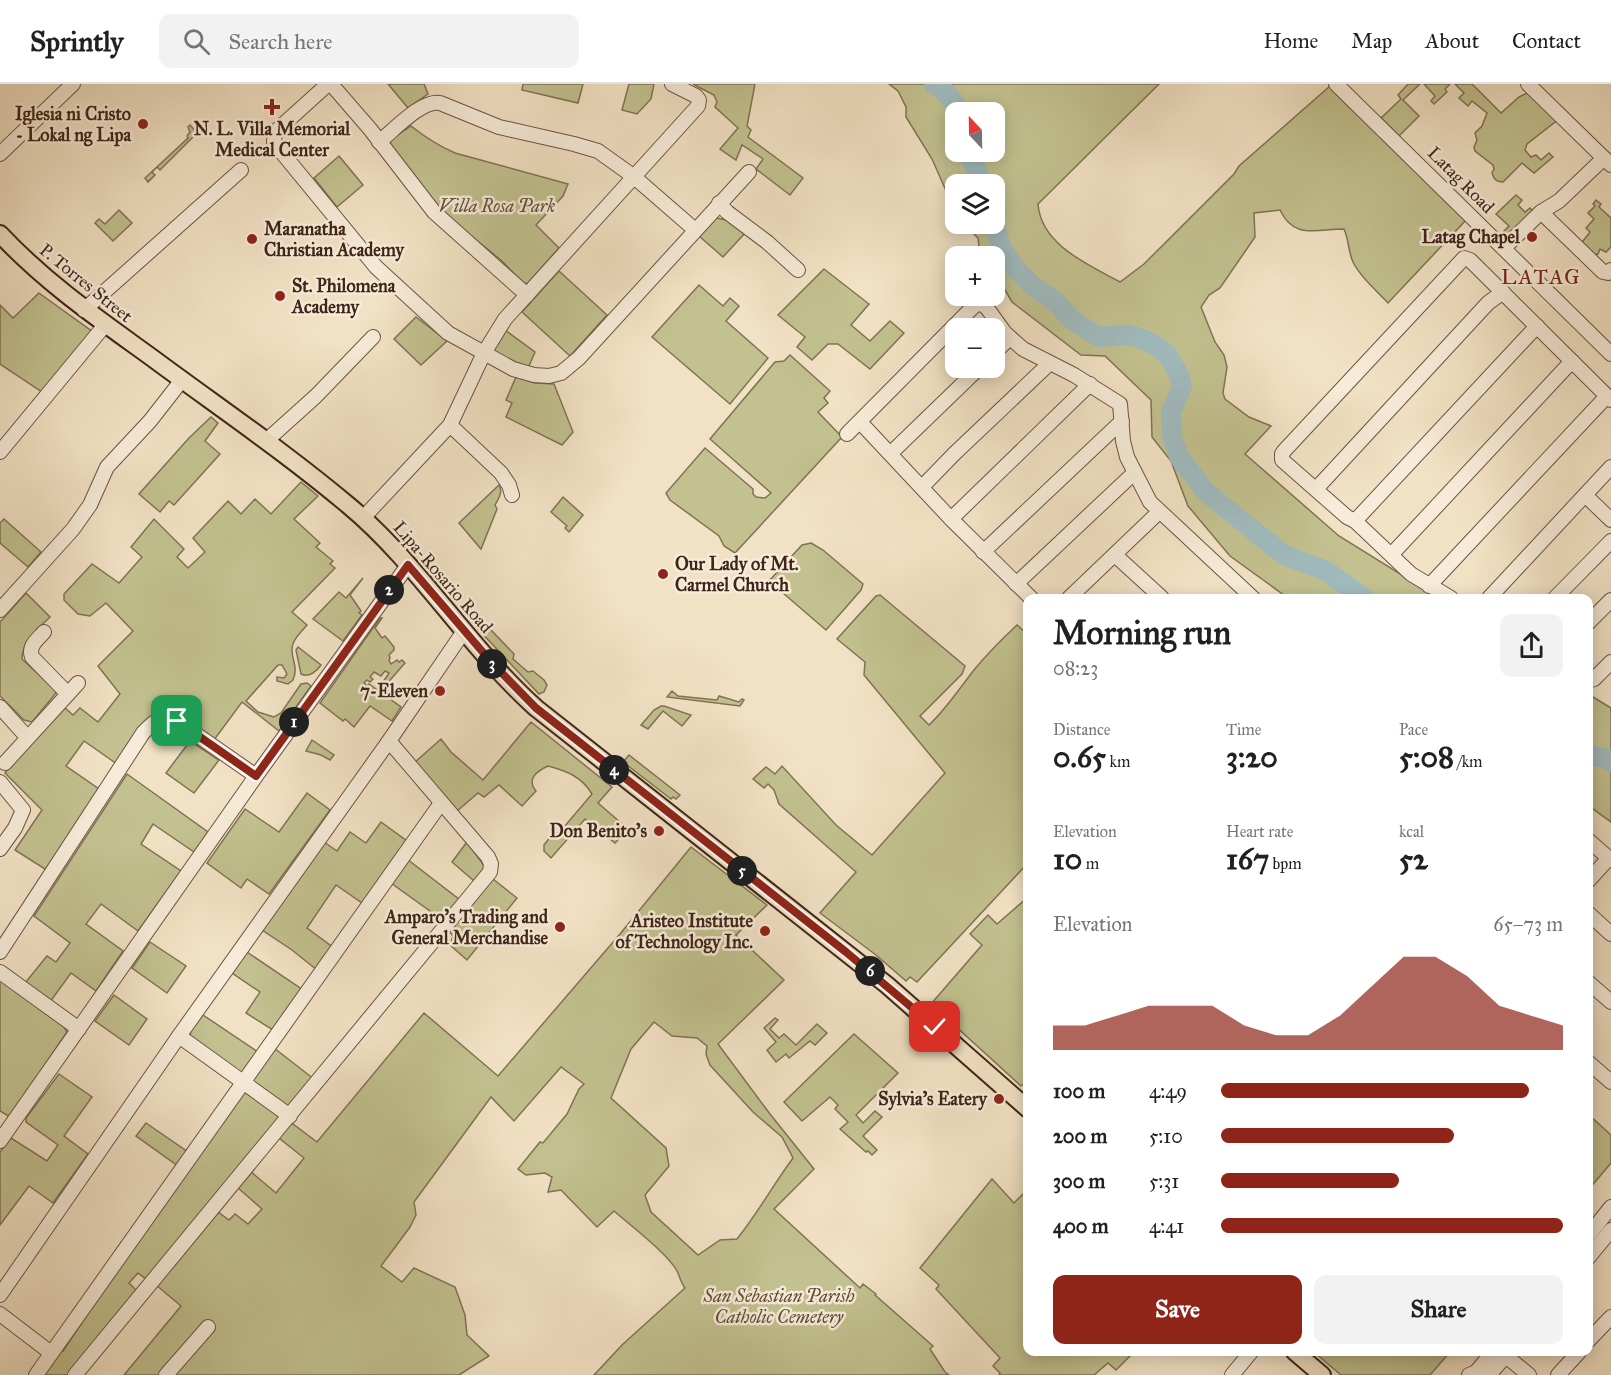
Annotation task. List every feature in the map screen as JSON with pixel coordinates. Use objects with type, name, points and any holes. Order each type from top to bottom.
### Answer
[{"type":"main road","name":"P. Torres Street","points":[[0,234],[48,281],[84,310],[152,358]]},
{"type":"main road","name":"Lipa-Rosario Road","points":[[152,358],[323,484],[363,519],[408,565],[510,682],[555,724],[887,985],[1023,1105]]},
{"type":"main road","points":[[1300,1356],[1322,1375]]},
{"type":"street","points":[[0,154],[73,84]]},
{"type":"street","points":[[527,296],[434,212],[379,142],[329,84],[275,132],[274,142],[383,275],[448,333],[523,372],[542,376],[561,373],[568,368],[749,172]]},
{"type":"street","points":[[363,519],[450,425],[484,353],[500,327],[699,103],[696,96],[672,84]]},
{"type":"street","name":"Latag Road","points":[[1336,84],[1611,354]]},
{"type":"street","points":[[1504,248],[1541,213],[1608,160],[1528,84]]},
{"type":"street","points":[[379,142],[423,106],[434,102],[499,127],[598,151],[633,176],[694,229]]},
{"type":"street","points":[[84,310],[241,170]]},
{"type":"street","points":[[719,203],[798,270]]},
{"type":"street","points":[[1541,213],[1603,272],[1608,273],[1611,270]]},
{"type":"street","points":[[1429,586],[1609,398],[1467,258],[1461,260],[1282,454],[1282,460],[1347,517],[1355,521],[1411,574],[1429,586],[1444,594]]},
{"type":"street","points":[[1316,489],[1488,303],[1503,292]]},
{"type":"street","points":[[847,434],[974,306],[981,303],[1010,338],[1023,349],[1061,367],[1120,404],[1123,441],[1134,473],[1150,502],[1249,594]]},
{"type":"street","points":[[0,452],[105,325]]},
{"type":"street","points":[[1355,521],[1537,326]]},
{"type":"street","points":[[266,441],[316,396],[373,337]]},
{"type":"street","points":[[1005,343],[1010,338]]},
{"type":"street","points":[[1392,554],[1572,360]]},
{"type":"street","points":[[922,487],[1050,363]]},
{"type":"street","points":[[891,453],[969,378]]},
{"type":"street","points":[[0,610],[73,529],[94,498],[107,467],[150,421],[182,380]]},
{"type":"street","points":[[951,519],[1090,384]]},
{"type":"street","points":[[983,552],[1122,421]]},
{"type":"street","points":[[860,422],[951,519],[1027,594]]},
{"type":"street","points":[[450,425],[501,473],[513,495]]},
{"type":"street","points":[[1493,594],[1611,467]]},
{"type":"street","points":[[1016,584],[1134,473]]},
{"type":"street","points":[[1585,495],[1611,520]]},
{"type":"street","points":[[1072,594],[1159,512]]},
{"type":"street","points":[[1559,594],[1611,541]]},
{"type":"street","points":[[1115,555],[1158,594]]},
{"type":"street","points":[[0,1141],[256,776],[408,565]]},
{"type":"street","points":[[1593,618],[1611,600]]},
{"type":"street","points":[[0,1295],[464,631]]},
{"type":"street","points":[[44,632],[32,645],[30,652],[32,657],[68,694]]},
{"type":"street","points":[[1593,679],[1611,662]]},
{"type":"street","points":[[5,763],[27,736],[78,683]]},
{"type":"street","points":[[0,707],[27,736]]},
{"type":"street","points":[[0,952],[143,733],[156,720],[170,718],[177,721],[256,776]]},
{"type":"street","points":[[75,1375],[490,872],[491,864],[488,857],[389,741]]},
{"type":"street","points":[[0,782],[23,810],[15,828],[0,849]]},
{"type":"street","points":[[36,1375],[441,803]]},
{"type":"street","points":[[1593,844],[1610,859],[1593,876]]},
{"type":"street","points":[[1593,918],[1611,934]]},
{"type":"street","points":[[0,972],[79,1029]]},
{"type":"street","points":[[1593,986],[1611,1002]]},
{"type":"street","points":[[179,1036],[290,1116]]},
{"type":"street","points":[[1593,1066],[1611,1082]]},
{"type":"street","points":[[1593,1230],[1611,1207]]},
{"type":"street","points":[[1593,1252],[1611,1230]]},
{"type":"street","points":[[0,1314],[51,1353]]},
{"type":"street","points":[[1593,1336],[1611,1317]]},
{"type":"street","points":[[166,1375],[208,1327]]},
{"type":"street","points":[[1232,1375],[1248,1356]]},
{"type":"street","points":[[1479,1374],[1499,1356]]},
{"type":"street","points":[[1506,1356],[1529,1375]]},
{"type":"street","points":[[1558,1375],[1575,1356]]},
{"type":"green space","points":[[388,84],[424,84],[428,94],[408,108]]},
{"type":"green space","points":[[523,84],[583,84],[578,103],[522,90]]},
{"type":"green space","points":[[629,84],[654,84],[651,99],[637,114],[622,110]]},
{"type":"green space","points":[[693,84],[755,84],[747,126],[751,130],[748,137],[803,178],[790,195],[756,169],[763,159],[742,145],[736,160],[720,149],[738,128],[715,107],[717,102],[714,95]]},
{"type":"green space","points":[[889,84],[1159,84],[1038,204],[1041,218],[1057,242],[1081,261],[1120,282],[1144,264],[1234,174],[1239,166],[1330,86],[1467,219],[1388,303],[1356,268],[1351,258],[1344,229],[1307,231],[1292,226],[1280,210],[1254,213],[1255,237],[1220,288],[1209,295],[1201,307],[1215,342],[1224,355],[1227,367],[1223,393],[1225,399],[1249,417],[1271,426],[1245,454],[1339,536],[1433,594],[1282,594],[1230,556],[1188,506],[1171,461],[1152,437],[1151,400],[1105,356],[1081,355],[1012,302],[1005,290],[1005,246],[979,246],[978,238],[974,234],[1005,234],[1005,174],[945,174],[945,188],[932,159],[906,117],[906,107],[898,91]]},
{"type":"green space","points":[[1408,84],[1420,84],[1403,100],[1419,116],[1399,136],[1381,118],[1401,99],[1398,95]]},
{"type":"green space","points":[[1424,84],[1450,84],[1445,89],[1447,92],[1434,104],[1431,101],[1435,96]]},
{"type":"green space","points":[[1455,84],[1472,84],[1501,113],[1519,97],[1531,91],[1559,119],[1527,144],[1525,150],[1531,157],[1536,155],[1541,160],[1549,153],[1553,157],[1534,173],[1522,163],[1503,182],[1496,180],[1492,173],[1493,165],[1475,151],[1474,147],[1477,140],[1475,133],[1482,126],[1487,113],[1472,101],[1468,106],[1459,98],[1464,93]]},
{"type":"green space","points":[[190,125],[197,133],[160,170],[157,167],[152,172],[155,175],[148,182],[145,178],[188,138]]},
{"type":"green space","name":"Villa Rosa Park","points":[[411,126],[432,141],[455,153],[568,184],[563,196],[536,225],[559,248],[528,283],[524,284],[502,261],[443,213],[389,145],[393,138]]},
{"type":"green space","points":[[339,156],[363,185],[337,207],[314,178]]},
{"type":"green space","points":[[1516,195],[1522,200],[1518,205],[1525,212],[1530,208],[1535,213],[1507,242],[1500,235],[1509,226],[1496,214]]},
{"type":"green space","points":[[1596,200],[1601,204],[1599,207],[1611,218],[1611,247],[1606,252],[1600,249],[1598,254],[1594,255],[1579,246],[1590,232],[1586,228],[1594,219],[1588,213],[1595,206],[1593,204]]},
{"type":"green space","points":[[119,210],[132,223],[113,241],[95,223],[99,219],[105,224]]},
{"type":"green space","points":[[716,218],[727,220],[745,233],[723,257],[699,236]]},
{"type":"green space","points":[[824,269],[869,304],[851,325],[870,341],[890,321],[904,333],[870,369],[838,344],[828,344],[812,360],[797,347],[805,337],[778,315]]},
{"type":"green space","points":[[559,271],[607,315],[570,356],[522,312]]},
{"type":"green space","points":[[699,285],[723,306],[730,298],[739,306],[726,321],[768,358],[730,404],[652,337]]},
{"type":"green space","points":[[39,293],[93,332],[42,392],[0,364],[0,305],[13,318]]},
{"type":"green space","points":[[416,317],[447,341],[421,365],[394,339]]},
{"type":"green space","points":[[505,330],[535,352],[528,368],[495,353],[494,347]]},
{"type":"green space","points":[[790,355],[830,391],[824,398],[828,403],[818,412],[842,437],[735,553],[724,546],[719,536],[670,500],[666,493],[705,448],[753,489],[756,497],[765,498],[771,493],[710,439],[775,362],[784,361]]},
{"type":"green space","points":[[516,377],[535,383],[554,384],[573,432],[562,445],[506,417],[512,403],[506,400]]},
{"type":"green space","points":[[211,417],[218,423],[205,441],[220,454],[174,505],[169,501],[160,512],[139,494]]},
{"type":"green space","points":[[301,482],[318,496],[294,519],[320,543],[316,547],[333,561],[330,564],[335,568],[292,612],[307,625],[292,647],[295,669],[293,680],[288,684],[277,681],[277,677],[284,678],[287,674],[282,665],[278,665],[246,701],[258,712],[274,717],[281,713],[301,684],[307,683],[311,686],[279,731],[242,702],[214,740],[186,718],[171,712],[154,714],[117,764],[84,741],[66,766],[99,789],[48,871],[15,850],[42,810],[5,773],[64,707],[73,715],[80,708],[98,722],[120,694],[98,666],[133,631],[106,603],[90,616],[78,614],[64,600],[64,594],[92,564],[119,583],[142,557],[131,547],[154,519],[184,549],[177,557],[188,568],[205,552],[193,538],[228,501],[241,514],[255,499],[271,514]]},
{"type":"green space","points":[[499,485],[501,493],[495,505],[497,509],[481,549],[459,523]]},
{"type":"green space","points":[[563,497],[583,515],[569,532],[565,528],[567,526],[551,512]]},
{"type":"green space","points":[[4,519],[41,552],[28,567],[0,543],[0,523]]},
{"type":"green space","points":[[811,543],[823,550],[863,584],[861,590],[826,630],[769,581],[802,545]]},
{"type":"green space","points":[[363,578],[350,595],[362,615],[343,641],[313,619],[339,592],[346,598]]},
{"type":"green space","points":[[26,593],[50,617],[28,641],[22,659],[56,693],[32,722],[24,720],[0,696],[0,622]]},
{"type":"green space","points":[[880,595],[965,666],[962,674],[920,716],[929,725],[1000,641],[1017,625],[1023,630],[1023,868],[917,982],[910,977],[906,981],[820,913],[856,872],[779,804],[774,790],[768,784],[764,788],[753,779],[766,767],[775,774],[782,766],[836,825],[872,855],[945,773],[864,675],[865,662],[837,639],[876,596]]},
{"type":"green space","points":[[382,618],[375,628],[382,638],[385,636],[394,647],[389,655],[391,664],[397,660],[405,663],[384,687],[381,685],[389,673],[385,671],[381,676],[374,672],[370,677],[373,679],[364,683],[367,686],[369,684],[401,707],[392,721],[370,706],[354,727],[320,703]]},
{"type":"green space","points":[[477,628],[491,630],[514,654],[513,659],[528,672],[533,671],[544,680],[547,685],[544,692],[539,694]]},
{"type":"green space","points":[[298,647],[321,665],[317,670],[307,675],[301,674],[296,650]]},
{"type":"green space","points":[[672,691],[678,696],[717,700],[719,696],[739,702],[744,700],[740,706],[667,697]]},
{"type":"green space","points":[[1593,697],[1611,708],[1611,822],[1593,809]]},
{"type":"green space","points":[[661,706],[691,715],[682,726],[663,711],[648,729],[641,725],[654,710]]},
{"type":"green space","points":[[531,722],[612,787],[598,803],[628,829],[615,843],[585,819],[551,858],[544,851],[544,845],[554,832],[559,833],[592,794],[584,783],[568,773],[548,766],[540,770],[534,776],[532,783],[536,791],[522,806],[499,785],[484,797],[478,793],[456,812],[415,762],[441,739],[451,752],[483,780]]},
{"type":"green space","points":[[312,740],[334,755],[330,760],[306,751]]},
{"type":"green space","points":[[190,741],[219,760],[194,793],[166,773]]},
{"type":"green space","points":[[629,755],[680,795],[676,799],[673,797],[671,799],[623,762]]},
{"type":"green space","points":[[127,774],[208,832],[194,852],[153,824],[141,844],[181,871],[138,931],[101,904],[86,924],[123,951],[96,991],[71,973],[50,1002],[25,983],[47,956],[56,962],[70,943],[34,916]]},
{"type":"green space","points":[[307,793],[330,810],[269,894],[247,879],[241,888],[207,863],[245,809],[279,832]]},
{"type":"green space","points":[[381,822],[407,841],[362,903],[336,885],[307,928],[334,948],[317,970],[262,930],[324,842],[337,851],[350,832],[366,843]]},
{"type":"green space","points":[[467,842],[485,867],[474,881],[452,862]]},
{"type":"green space","name":"San Sebastian Parish Catholic Cemetery","points":[[691,847],[767,905],[736,935],[784,980],[718,1044],[814,1169],[774,1209],[860,1288],[863,1284],[876,1294],[933,1346],[930,1349],[949,1375],[594,1375],[622,1345],[685,1288],[677,1271],[666,1256],[614,1211],[597,1227],[561,1190],[548,1192],[552,1177],[545,1173],[526,1175],[518,1169],[567,1114],[579,1089],[584,1084],[561,1067],[514,1121],[491,1097],[414,1202],[416,1215],[410,1227],[381,1266],[402,1282],[414,1268],[455,1287],[465,1315],[467,1335],[489,1356],[459,1375],[124,1375],[181,1306],[156,1285],[218,1212],[229,1220],[235,1214],[248,1224],[262,1209],[237,1187],[250,1171],[276,1193],[304,1158],[279,1138],[289,1124],[293,1124],[317,1142],[424,1013],[498,1076]],"holes":[[[654,1022],[672,1036],[697,1038],[707,1046],[706,1054],[710,1065],[753,1112],[782,1137],[793,1158],[737,1239],[720,1240],[698,1255],[651,1212],[645,1195],[669,1166],[666,1148],[611,1098],[631,1049]]]},
{"type":"green space","points":[[407,859],[460,900],[444,921],[391,883]]},
{"type":"green space","points":[[493,879],[517,898],[467,960],[450,945],[453,936],[449,931]]},
{"type":"green space","points":[[1023,901],[1023,1084],[1021,1086],[931,1004],[982,945],[970,934],[988,915],[997,924]]},
{"type":"green space","points":[[150,942],[186,966],[167,993],[132,968]]},
{"type":"green space","points":[[247,952],[303,990],[273,1030],[246,1013],[260,992],[232,973]]},
{"type":"green space","points":[[0,980],[62,1024],[67,1032],[10,1117],[0,1111]]},
{"type":"green space","points":[[114,995],[147,1019],[129,1045],[95,1021]]},
{"type":"green space","points":[[203,1015],[258,1052],[243,1072],[238,1072],[190,1037],[191,1030]]},
{"type":"green space","points":[[775,1018],[778,1020],[770,1029],[779,1038],[784,1034],[796,1045],[817,1024],[827,1033],[815,1045],[810,1041],[789,1058],[786,1054],[776,1062],[767,1050],[776,1042],[764,1028]]},
{"type":"green space","points":[[854,1034],[898,1073],[856,1115],[863,1123],[875,1111],[882,1117],[863,1136],[877,1150],[872,1155],[840,1129],[848,1122],[835,1109],[838,1105],[830,1097],[802,1121],[784,1102]]},
{"type":"green space","points":[[274,1048],[314,1079],[288,1108],[253,1084],[252,1079]]},
{"type":"green space","points":[[59,1074],[92,1097],[64,1136],[88,1154],[53,1203],[29,1186],[0,1225],[0,1152],[11,1138],[47,1161],[58,1145],[26,1122],[26,1118]]},
{"type":"green space","points":[[245,1091],[280,1117],[147,1280],[138,1273],[129,1283],[136,1290],[71,1375],[42,1375],[60,1350],[63,1351],[114,1274]]},
{"type":"green space","points":[[1593,1119],[1611,1135],[1611,1163],[1593,1184]]},
{"type":"green space","points":[[146,1123],[188,1152],[178,1166],[136,1136]]},
{"type":"green space","points":[[992,1179],[1014,1203],[1023,1194],[1023,1356],[1130,1356],[1116,1370],[1108,1363],[1094,1375],[999,1375],[1000,1373],[993,1366],[1000,1358],[936,1289],[939,1285],[920,1268]]},
{"type":"green space","points":[[1319,1356],[1447,1356],[1430,1375],[1341,1375]]},
{"type":"waterway","points":[[934,84],[954,102]]},
{"type":"waterway","points":[[973,162],[978,174]]},
{"type":"waterway","points":[[997,234],[1002,249],[1015,268],[1033,286],[1056,302],[1072,320],[1099,337],[1128,335],[1140,338],[1158,347],[1169,357],[1179,375],[1182,387],[1171,412],[1172,437],[1179,457],[1206,492],[1284,555],[1326,571],[1358,594]]},
{"type":"waterway","points":[[1593,756],[1606,758],[1611,762]]},
{"type":"place","name":"N. L. Villa Memorial Medical Center","points":[[272,107]]},
{"type":"place","name":"Iglesia ni Cristo - Lokal ng Lipa","points":[[143,124]]},
{"type":"place","name":"Latag Chapel","points":[[1532,237]]},
{"type":"place","name":"Maranatha Christian Academy","points":[[252,239]]},
{"type":"place","name":"St. Philomena Academy","points":[[280,296]]},
{"type":"place","name":"Our Lady of Mt. Carmel Church","points":[[663,574]]},
{"type":"place","name":"7-Eleven","points":[[440,691]]},
{"type":"place","name":"Don Benito's","points":[[659,831]]},
{"type":"place","name":"Amparo's Trading and General Merchandise","points":[[560,927]]},
{"type":"place","name":"Aristeo Institute of Technology Inc.","points":[[765,931]]},
{"type":"place","name":"Sylvia's Eatery","points":[[999,1099]]},
{"type":"district","name":"LATAG","points":[[1541,277]]},
{"type":"route","points":[[177,721],[256,776],[408,565],[493,664],[536,708],[846,952],[935,1027]]}]
